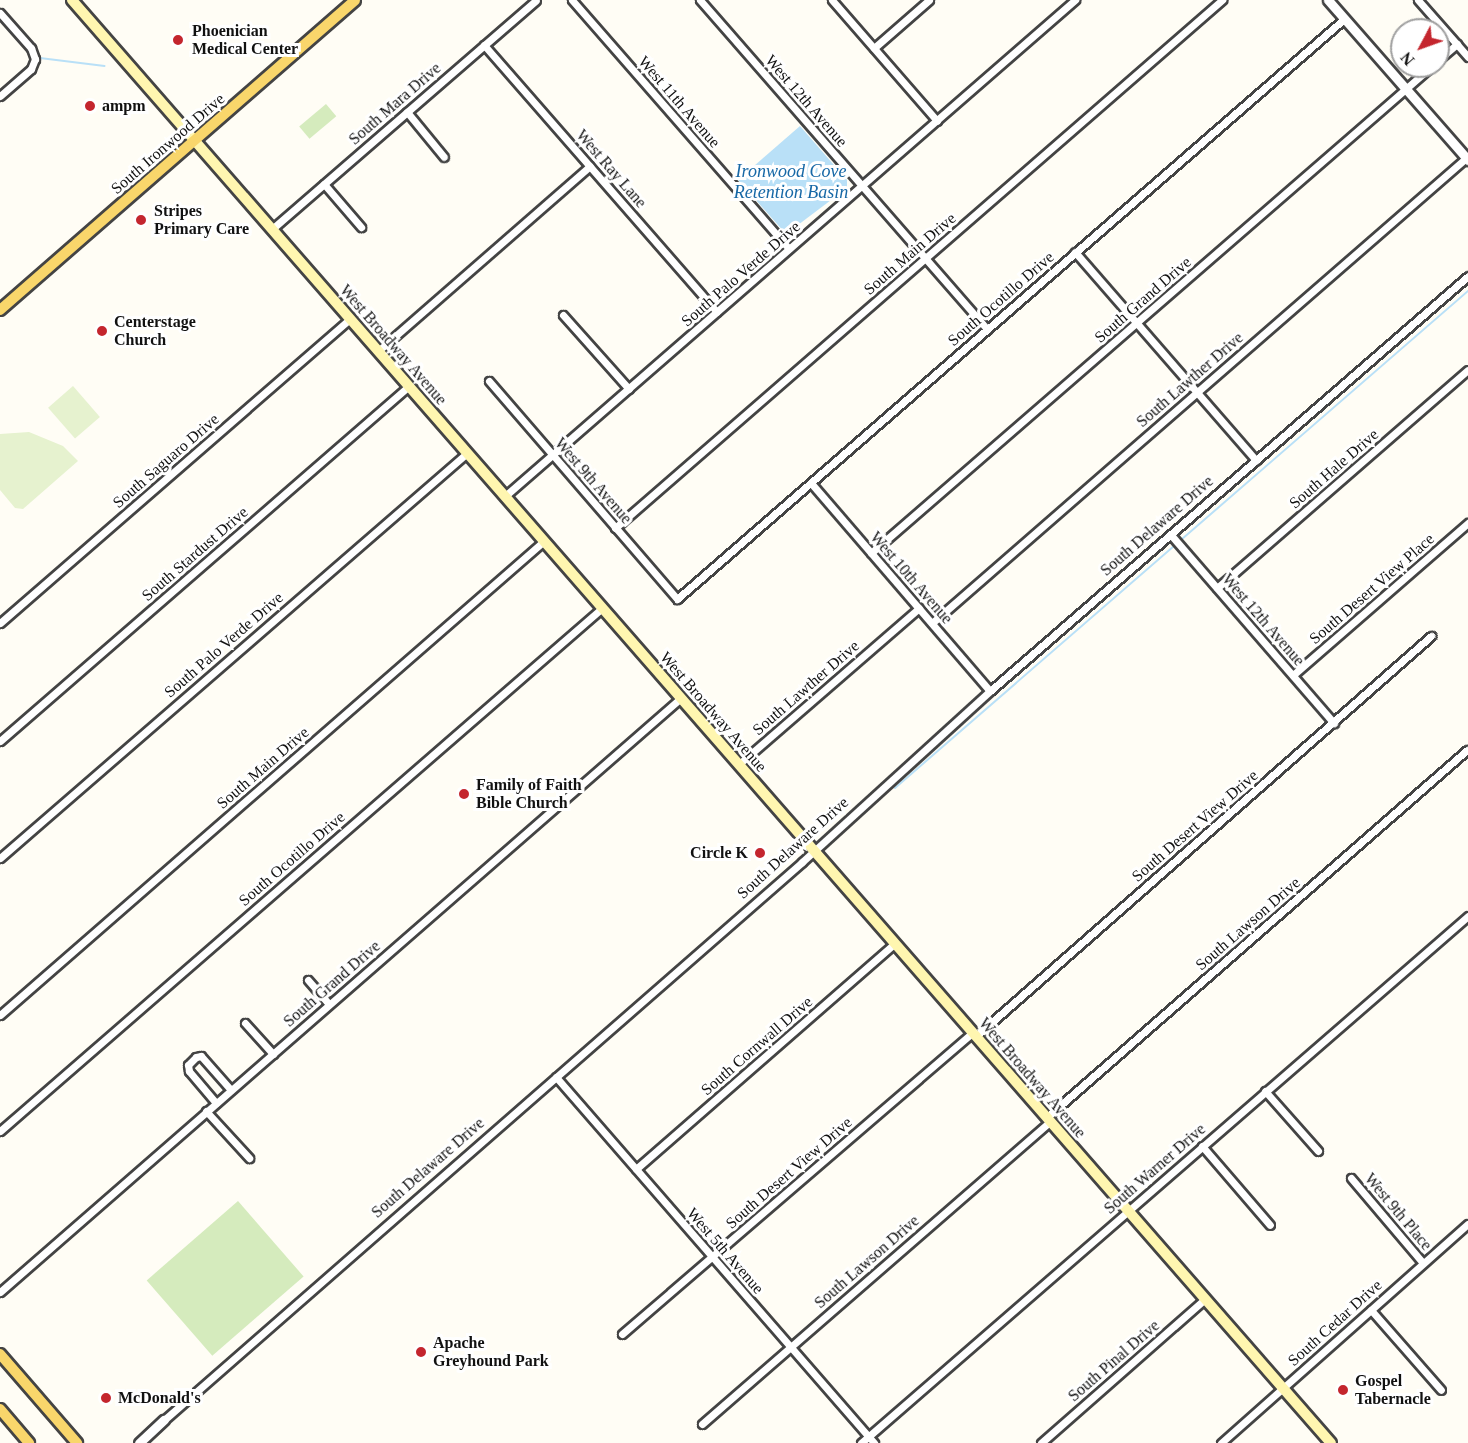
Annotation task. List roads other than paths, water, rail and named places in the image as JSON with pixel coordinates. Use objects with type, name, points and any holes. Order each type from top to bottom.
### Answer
[{"type":"main road","name":"West Broadway Avenue","points":[[72,0],[1331,1443]]},
{"type":"main road","name":"South Ironwood Drive","points":[[0,310],[355,0]]},
{"type":"main road","points":[[0,1354],[77,1443]]},
{"type":"main road","points":[[0,1409],[29,1443]]},
{"type":"street","name":"South Mara Drive","points":[[272,229],[536,0]]},
{"type":"street","name":"West 11th Avenue","points":[[572,0],[789,249]]},
{"type":"street","name":"West 12th Avenue","points":[[700,0],[987,329]]},
{"type":"street","points":[[832,0],[937,121]]},
{"type":"street","points":[[874,48],[929,0]]},
{"type":"street","name":"South Palo Verde Drive","points":[[505,496],[1076,0]]},
{"type":"street","name":"South Main Drive","points":[[615,528],[1222,0]]},
{"type":"street","points":[[1328,0],[1467,159]]},
{"type":"street","points":[[1418,0],[1468,57]]},
{"type":"street","points":[[0,13],[31,48],[35,59],[31,69],[0,96]]},
{"type":"street","name":"South Ocotillo Drive","points":[[677,599],[1344,19]]},
{"type":"street","points":[[1450,50],[1457,44]]},
{"type":"street","name":"West Ray Lane","points":[[484,45],[717,312]]},
{"type":"street","name":"South Grand Drive","points":[[871,553],[1417,78]]},
{"type":"street","points":[[407,112],[444,157]]},
{"type":"street","name":"South Lawther Drive","points":[[932,623],[1467,159]]},
{"type":"street","points":[[378,351],[590,166]]},
{"type":"street","points":[[324,184],[361,226]]},
{"type":"street","points":[[1075,252],[1256,460]]},
{"type":"street","name":"South Delaware Drive","points":[[139,1443],[815,851],[990,691],[1176,541],[1256,460],[1468,276]]},
{"type":"street","points":[[563,315],[629,389]]},
{"type":"street","name":"South Saguaro Drive","points":[[0,623],[350,319]]},
{"type":"street","name":"South Hale Drive","points":[[1217,588],[1468,370]]},
{"type":"street","name":"West 9th Avenue","points":[[489,381],[677,599]]},
{"type":"street","name":"South Stardust Drive","points":[[0,741],[409,386]]},
{"type":"street","name":"South Palo Verde Drive","points":[[0,858],[466,453]]},
{"type":"street","name":"West 10th Avenue","points":[[811,483],[990,691]]},
{"type":"street","name":"South Desert View Place","points":[[1293,675],[1468,523]]},
{"type":"street","name":"South Main Drive","points":[[0,1015],[544,541]]},
{"type":"street","name":"West 12th Avenue","points":[[1176,541],[1334,723]]},
{"type":"street","name":"South Ocotillo Drive","points":[[0,1131],[602,608]]},
{"type":"street","name":"South Lawther Drive","points":[[739,764],[919,608]]},
{"type":"street","name":"South Desert View Drive","points":[[622,1334],[974,1034],[1334,723],[1431,636]]},
{"type":"street","name":"South Grand Drive","points":[[0,1292],[681,698]]},
{"type":"street","name":"South Lawson Drive","points":[[702,1424],[1467,750]]},
{"type":"street","name":"South Warner Drive","points":[[861,1443],[1468,916]]},
{"type":"street","name":"South Cornwall Drive","points":[[636,1169],[895,943]]},
{"type":"street","points":[[308,980],[329,1004]]},
{"type":"street","points":[[245,1023],[273,1054]]},
{"type":"street","points":[[216,1103],[189,1071],[188,1065],[196,1057],[201,1056],[231,1090]]},
{"type":"street","name":"West 5th Avenue","points":[[556,1077],[874,1443]]},
{"type":"street","points":[[1265,1090],[1318,1151]]},
{"type":"street","points":[[206,1111],[249,1158]]},
{"type":"street","points":[[1202,1146],[1270,1225]]},
{"type":"street","name":"West 9th Place","points":[[1351,1178],[1423,1263]]},
{"type":"street","name":"South Cedar Drive","points":[[1221,1443],[1468,1224]]},
{"type":"street","name":"South Pinal Drive","points":[[1041,1443],[1205,1299]]},
{"type":"street","points":[[1371,1310],[1441,1390]]},
{"type":"water","name":"Ironwood Cove Retention Basin","points":[[800,126],[847,180],[847,188],[786,234],[738,180]]},
{"type":"waterway","points":[[40,58],[105,66]]},
{"type":"waterway","points":[[895,788],[1468,291]]},
{"type":"place","name":"Phoenician Medical Center","points":[[178,40]]},
{"type":"place","name":"ampm","points":[[90,106]]},
{"type":"place","name":"Stripes Primary Care","points":[[141,220]]},
{"type":"place","name":"Centerstage Church","points":[[102,331]]},
{"type":"place","name":"Family of Faith Bible Church","points":[[464,794]]},
{"type":"place","name":"Circle K","points":[[760,853]]},
{"type":"place","name":"Apache Greyhound Park","points":[[421,1352]]},
{"type":"place","name":"Gospel Tabernacle","points":[[1343,1390]]},
{"type":"place","name":"McDonald's","points":[[106,1398]]}]
